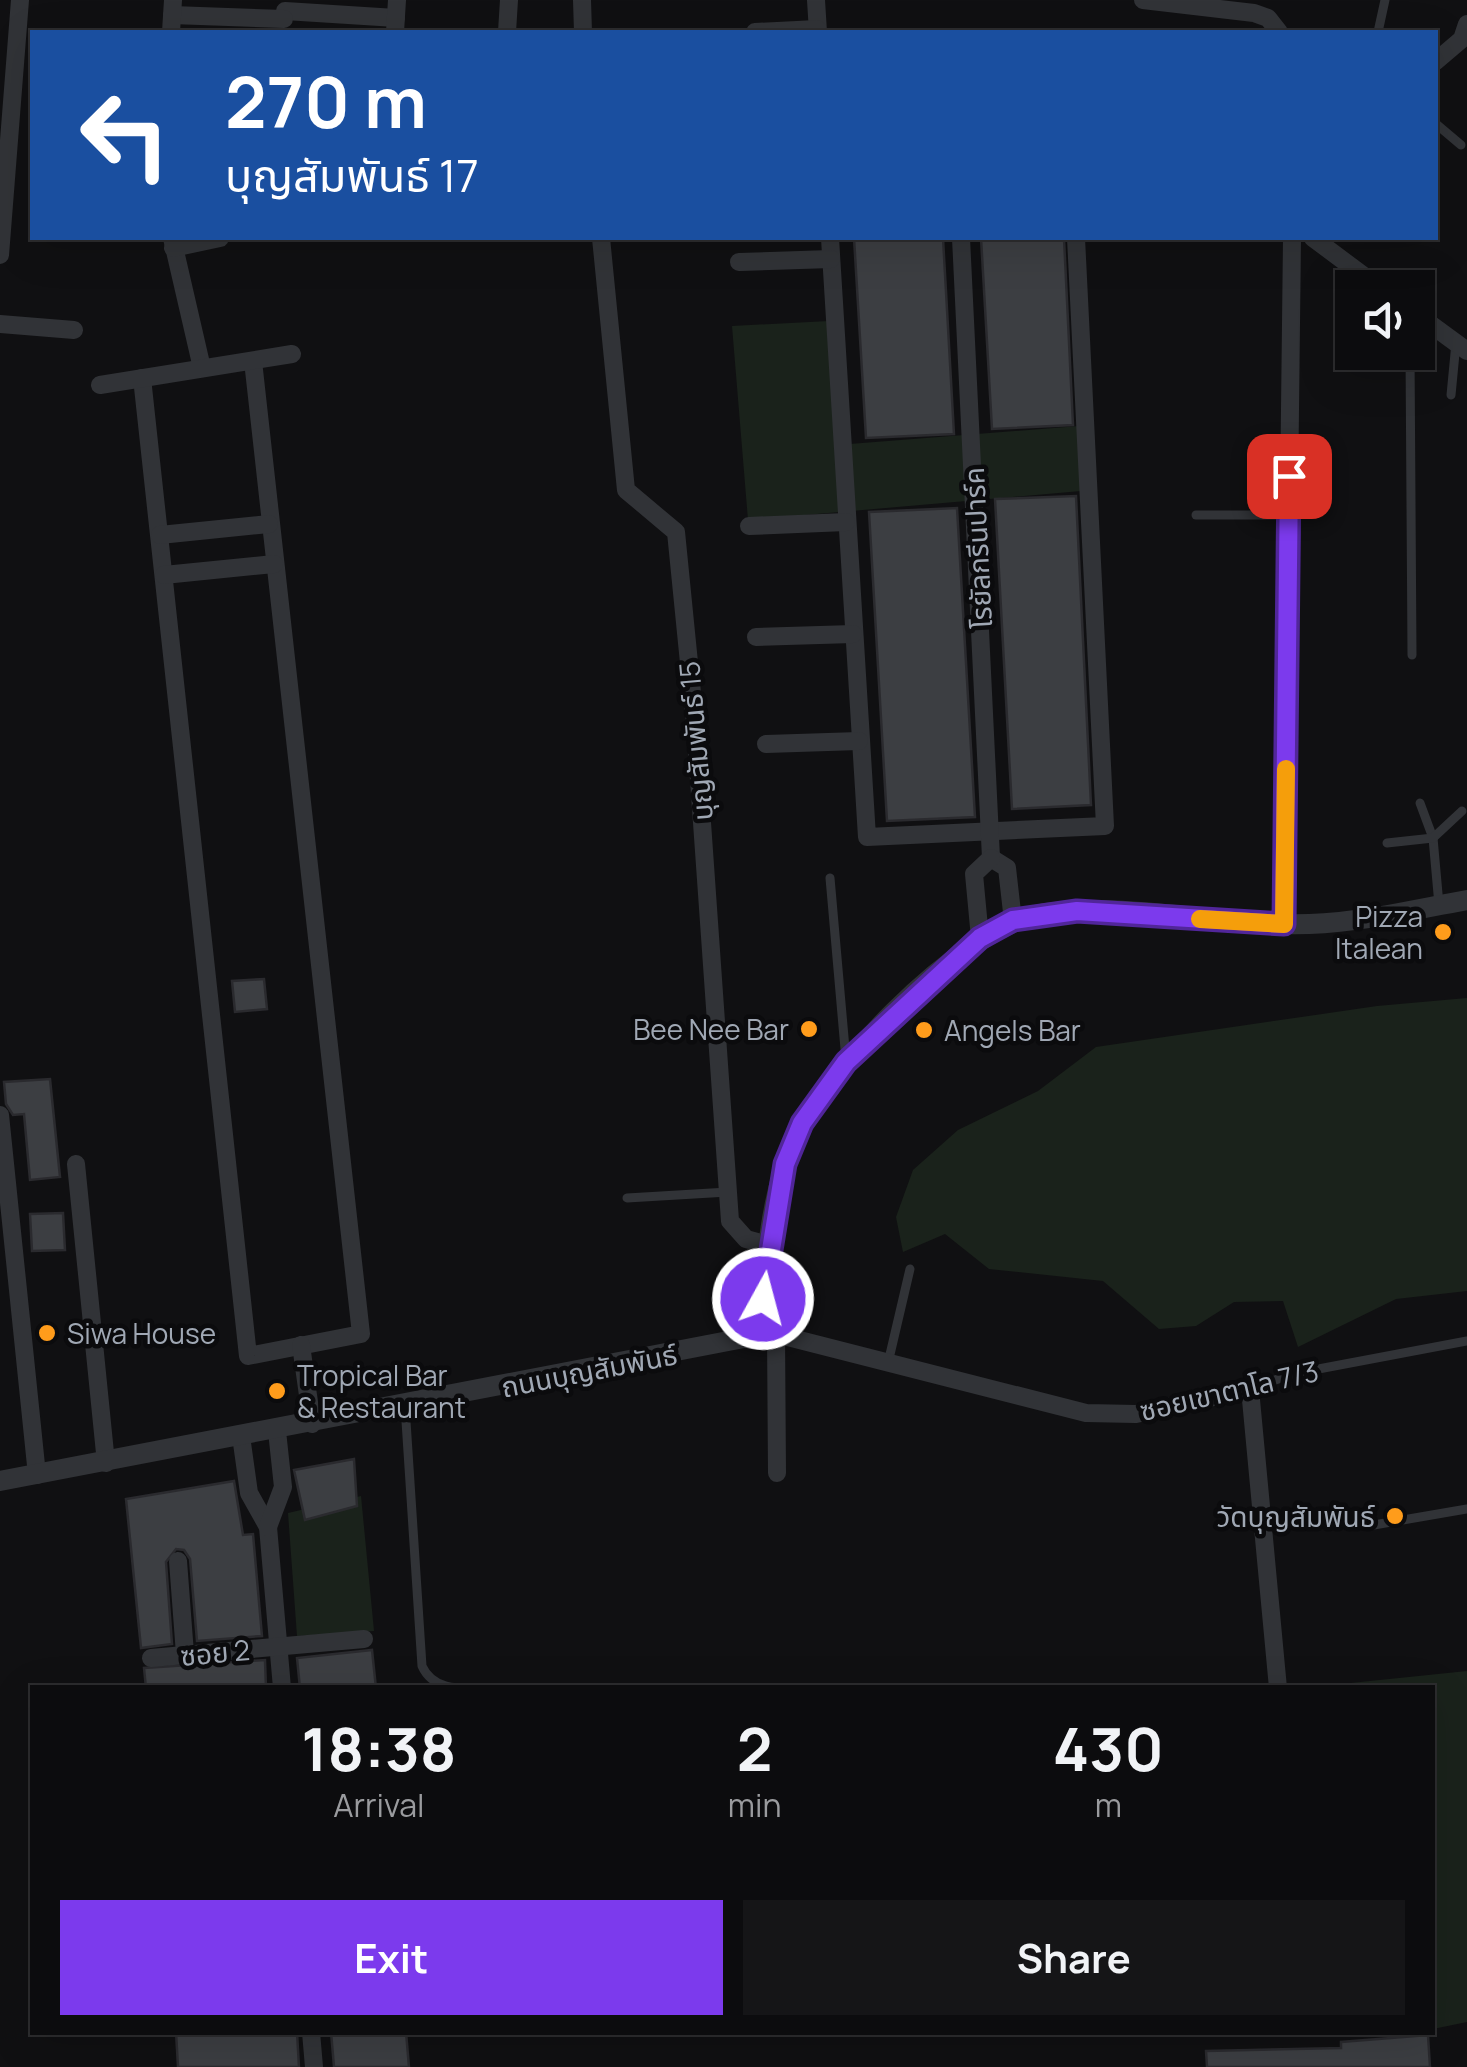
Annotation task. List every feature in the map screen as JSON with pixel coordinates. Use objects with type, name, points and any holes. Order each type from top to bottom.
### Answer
[{"type":"street","points":[[0,255],[20,0]]},
{"type":"street","points":[[507,30],[509,0]]},
{"type":"street","points":[[582,0],[583,30]]},
{"type":"street","points":[[816,0],[818,30]]},
{"type":"street","points":[[1142,0],[1254,13],[1268,18],[1277,30]]},
{"type":"street","points":[[172,16],[396,17]]},
{"type":"street","points":[[1438,59],[1462,39],[1467,24]]},
{"type":"street","points":[[201,240],[172,243],[202,368]]},
{"type":"street","name":"บุญสัมพันธ์ 15","points":[[601,240],[626,490],[676,532],[695,722],[730,1220],[746,1239],[769,1245]]},
{"type":"street","points":[[830,240],[866,837],[1105,826],[1076,240]]},
{"type":"street","name":"โรยัลกรีนปาร์ค","points":[[961,240],[991,858]]},
{"type":"street","points":[[1284,924],[1292,240]]},
{"type":"street","points":[[1316,240],[1356,270]]},
{"type":"street","points":[[739,262],[831,258]]},
{"type":"street","points":[[0,324],[74,330]]},
{"type":"street","points":[[1435,328],[1461,347]]},
{"type":"street","points":[[100,384],[292,354]]},
{"type":"street","points":[[142,378],[248,1356],[361,1334],[253,361]]},
{"type":"street","points":[[748,526],[846,522]]},
{"type":"street","points":[[160,535],[270,524]]},
{"type":"street","points":[[164,576],[274,564]]},
{"type":"street","points":[[756,637],[853,634]]},
{"type":"street","points":[[766,744],[859,742]]},
{"type":"street","name":"โรยัลกรีนปาร์ค","points":[[991,858],[1007,868],[1013,920]]},
{"type":"street","name":"โรยัลกรีนปาร์ค","points":[[980,938],[974,874],[991,858]]},
{"type":"street","points":[[777,1473],[768,1330],[769,1245],[785,1164],[802,1123],[846,1062],[980,938],[1013,920],[1077,911],[1284,924],[1358,919],[1467,900]]},
{"type":"street","points":[[0,1115],[38,1475]]},
{"type":"street","points":[[76,1164],[106,1462]]},
{"type":"street","name":"ถนนบุญสัมพันธ์","points":[[0,1481],[729,1344],[768,1330]]},
{"type":"street","name":"ซอยเขาตาโล 7/3","points":[[768,1330],[1086,1413],[1136,1414],[1250,1388]]},
{"type":"street","points":[[301,1345],[312,1424]]},
{"type":"street","points":[[1250,1388],[1278,1685]]},
{"type":"street","points":[[268,1527],[283,1487],[277,1431]]},
{"type":"street","points":[[241,1436],[249,1493],[268,1527],[282,1685]]},
{"type":"street","points":[[178,1561],[185,1654]]},
{"type":"street","name":"ซอย 2","points":[[152,1658],[364,1639]]},
{"type":"street","points":[[311,2035],[314,2067]]},
{"type":"lane","points":[[1378,30],[1386,0]]},
{"type":"lane","points":[[1438,126],[1461,145]]},
{"type":"lane","points":[[1452,395],[1461,347]]},
{"type":"lane","points":[[1410,370],[1412,655]]},
{"type":"lane","points":[[1196,515],[1289,515]]},
{"type":"lane","points":[[1420,803],[1433,838],[1439,905]]},
{"type":"lane","points":[[1387,843],[1433,838],[1462,811]]},
{"type":"lane","points":[[830,878],[846,1062]]},
{"type":"lane","points":[[627,1198],[728,1192]]},
{"type":"lane","points":[[888,1363],[910,1269]]},
{"type":"lane","name":"ซอยเขาตาโล 7/3","points":[[1250,1388],[1292,1374],[1467,1341]]},
{"type":"lane","points":[[405,1406],[422,1666],[428,1679],[440,1685]]},
{"type":"lane","points":[[1368,1526],[1467,1510]]},
{"type":"shaded area","points":[[829,321],[837,445],[1079,426],[1081,491],[748,520],[732,326]]},
{"type":"shaded area","points":[[1467,998],[1467,1291],[1396,1299],[1298,1347],[1283,1301],[1234,1302],[1196,1326],[1159,1329],[1103,1281],[989,1269],[945,1234],[903,1252],[896,1217],[913,1170],[958,1130],[1038,1091],[1096,1047],[1377,1006]]},
{"type":"shaded area","points":[[361,1496],[374,1631],[297,1636],[288,1513]]},
{"type":"shaded area","points":[[1467,1671],[1467,2022],[1435,2029],[1435,1685],[1341,1684]]},
{"type":"building","points":[[854,240],[943,240],[954,434],[866,438]]},
{"type":"building","points":[[981,240],[1064,240],[1073,425],[992,429]]},
{"type":"building","points":[[1076,496],[1091,805],[1012,809],[995,499]]},
{"type":"building","points":[[957,508],[975,817],[887,821],[869,512]]},
{"type":"building","points":[[264,979],[267,1009],[235,1012],[232,981]]},
{"type":"building","points":[[50,1079],[60,1177],[30,1180],[24,1114],[13,1115],[6,1104],[4,1082]]},
{"type":"building","points":[[63,1213],[65,1250],[32,1251],[30,1214]]},
{"type":"building","points":[[354,1459],[357,1506],[305,1520],[294,1470]]},
{"type":"building","points":[[234,1481],[243,1535],[253,1534],[262,1636],[197,1641],[190,1559],[184,1550],[176,1549],[166,1562],[172,1644],[141,1648],[126,1499]]},
{"type":"building","points":[[372,1650],[376,1685],[300,1685],[297,1658]]},
{"type":"building","points":[[265,1660],[266,1685],[146,1685],[144,1668]]},
{"type":"building","points":[[176,2035],[297,2035],[299,2067],[178,2067]]},
{"type":"building","points":[[331,2035],[406,2035],[409,2067],[334,2067]]},
{"type":"building","points":[[1428,2035],[1430,2067],[1207,2067],[1206,2051],[1341,2048],[1341,2042]]},
{"type":"slow traffic","points":[[1200,919],[1284,924],[1286,769]]},
{"type":"place","name":"Pizza Italean","points":[[1443,932]]},
{"type":"place","name":"Bee Nee Bar","points":[[809,1029]]},
{"type":"place","name":"Angels Bar","points":[[924,1030]]},
{"type":"place","name":"Siwa House","points":[[47,1333]]},
{"type":"place","name":"Tropical Bar & Restaurant","points":[[277,1391]]},
{"type":"place","name":"วัดบุญสัมพันธ์","points":[[1395,1516]]},
{"type":"route","points":[[763,1299],[785,1164],[802,1123],[846,1062],[980,938],[1013,920],[1077,911],[1284,924],[1289,476]]}]
